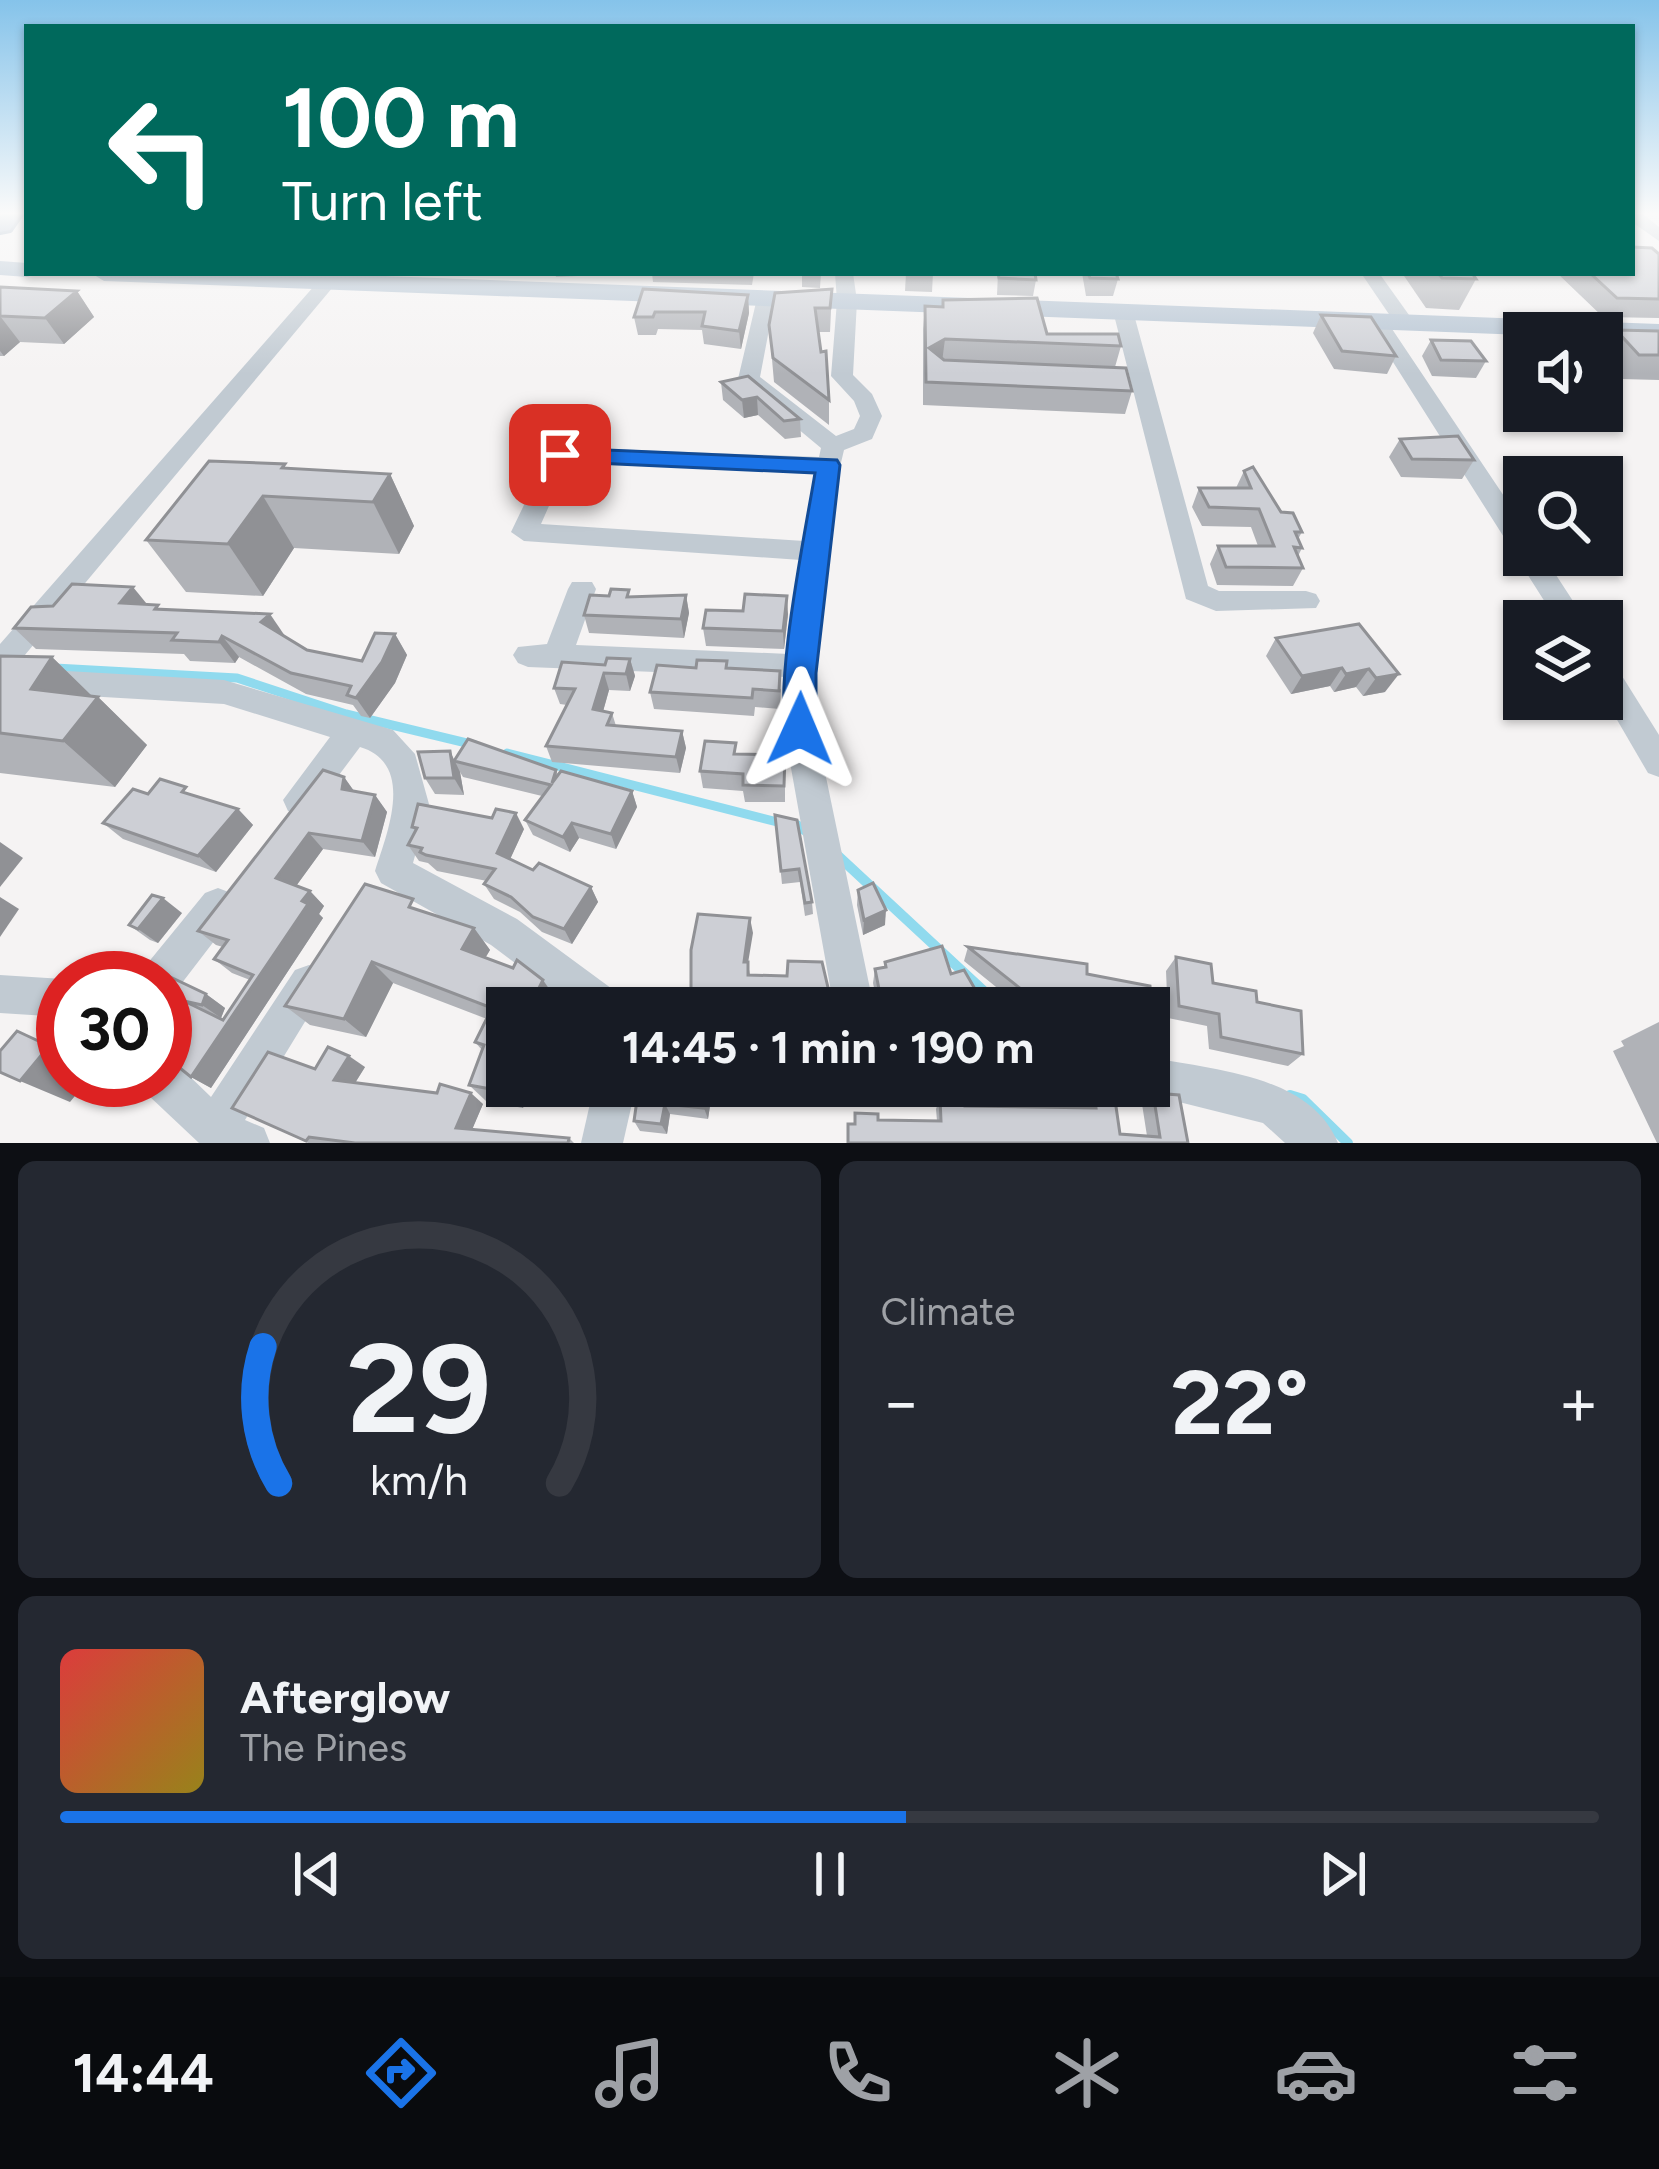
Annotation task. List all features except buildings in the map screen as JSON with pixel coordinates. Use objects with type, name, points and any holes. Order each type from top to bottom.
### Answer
[{"type":"main road","points":[[229,276],[765,298],[846,287],[1123,310],[1659,332]]},
{"type":"street","points":[[1371,276],[1390,322],[1503,512]]},
{"type":"street","points":[[0,664],[344,279]]},
{"type":"street","points":[[815,551],[524,532],[560,455],[830,455],[864,434],[871,416],[864,399],[842,376],[846,287]]},
{"type":"street","points":[[765,298],[748,379],[830,455]]},
{"type":"street","points":[[1123,310],[1130,381],[1196,592],[1216,601],[1306,601]]},
{"type":"street","points":[[830,455],[802,666],[802,746],[850,987]]},
{"type":"street","points":[[582,589],[543,656],[802,666]]},
{"type":"street","points":[[0,679],[224,692],[382,740],[404,764],[412,804],[393,871],[374,883],[361,902]]},
{"type":"street","points":[[1623,703],[1659,763]]},
{"type":"street","points":[[272,836],[355,730]]},
{"type":"street","points":[[393,871],[494,921],[581,987]]},
{"type":"street","points":[[182,951],[244,872]]},
{"type":"street","points":[[192,1104],[232,1136],[325,959]]},
{"type":"street","points":[[0,994],[36,996]]},
{"type":"street","points":[[1170,1082],[1274,1105],[1317,1143]]},
{"type":"street","points":[[602,1143],[610,1107]]},
{"type":"waterway","points":[[55,668],[237,678],[346,714],[475,745]]},
{"type":"waterway","points":[[507,753],[801,828]]},
{"type":"waterway","points":[[797,825],[810,834]]},
{"type":"waterway","points":[[836,854],[979,987]]},
{"type":"waterway","points":[[1290,1095],[1303,1099],[1348,1143]]},
{"type":"route","points":[[560,455],[828,465],[801,673],[800,729]]}]
